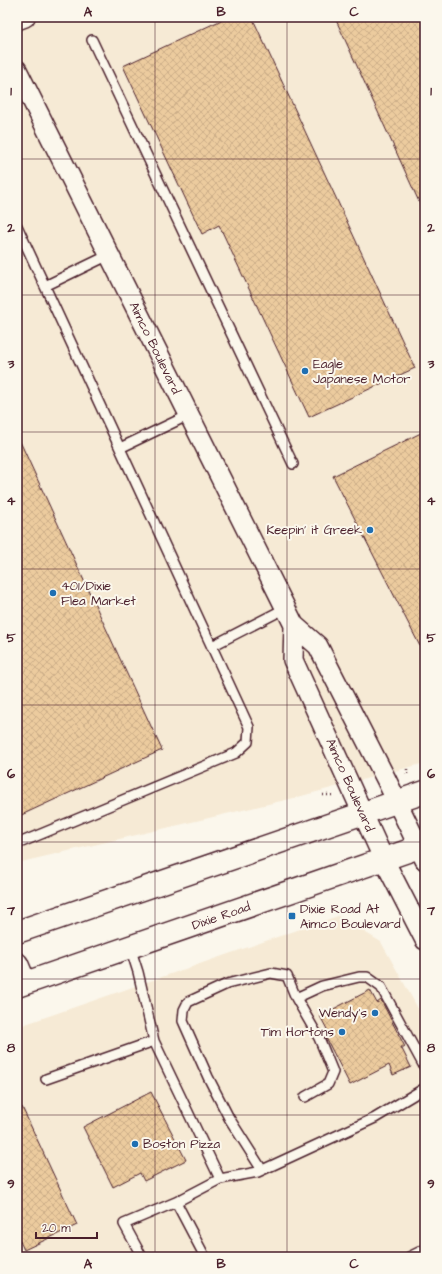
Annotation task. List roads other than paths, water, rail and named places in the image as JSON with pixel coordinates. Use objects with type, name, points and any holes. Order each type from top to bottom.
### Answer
[{"type":"main road","points":[[17,932],[425,792]]},
{"type":"main road","name":"Dixie Road","points":[[20,978],[130,947],[384,860],[423,851]]},
{"type":"street","points":[[17,20],[25,17]]},
{"type":"street","name":"Aimco Boulevard","points":[[17,70],[294,625],[318,646],[423,851]]},
{"type":"street","name":"Aimco Boulevard","points":[[294,625],[293,660],[362,814],[425,940]]},
{"type":"lane","points":[[92,40],[292,464]]},
{"type":"lane","points":[[17,226],[249,727],[248,742],[236,753],[17,844]]},
{"type":"lane","points":[[45,286],[109,255]]},
{"type":"lane","points":[[120,448],[189,415]]},
{"type":"lane","points":[[212,646],[286,608]]},
{"type":"lane","points":[[130,947],[138,972],[154,1041],[220,1179]]},
{"type":"lane","points":[[262,1170],[229,1118],[183,1021],[184,1010],[188,1002],[227,984],[271,973],[287,976],[296,998],[320,1038],[333,1072],[328,1084],[305,1097]]},
{"type":"lane","points":[[296,998],[322,986],[367,977],[381,987],[425,1068]]},
{"type":"lane","points":[[46,1079],[154,1041]]},
{"type":"lane","points":[[142,1257],[124,1224],[176,1202],[220,1179],[258,1172],[327,1141],[375,1118],[425,1088]]},
{"type":"lane","points":[[176,1202],[206,1257]]},
{"type":"lane","points":[[410,1257],[425,1249]]},
{"type":"place","name":"Eagle Japanese Motor","points":[[305,371]]},
{"type":"place","name":"Keepin' it Greek","points":[[370,530]]},
{"type":"place","name":"401/Dixie Flea Market","points":[[53,593]]},
{"type":"place","name":"Dixie Road At Aimco Boulevard","points":[[292,916]]},
{"type":"place","name":"Wendy's","points":[[375,1013]]},
{"type":"place","name":"Tim Hortons","points":[[342,1032]]},
{"type":"place","name":"Boston Pizza","points":[[135,1144]]}]
